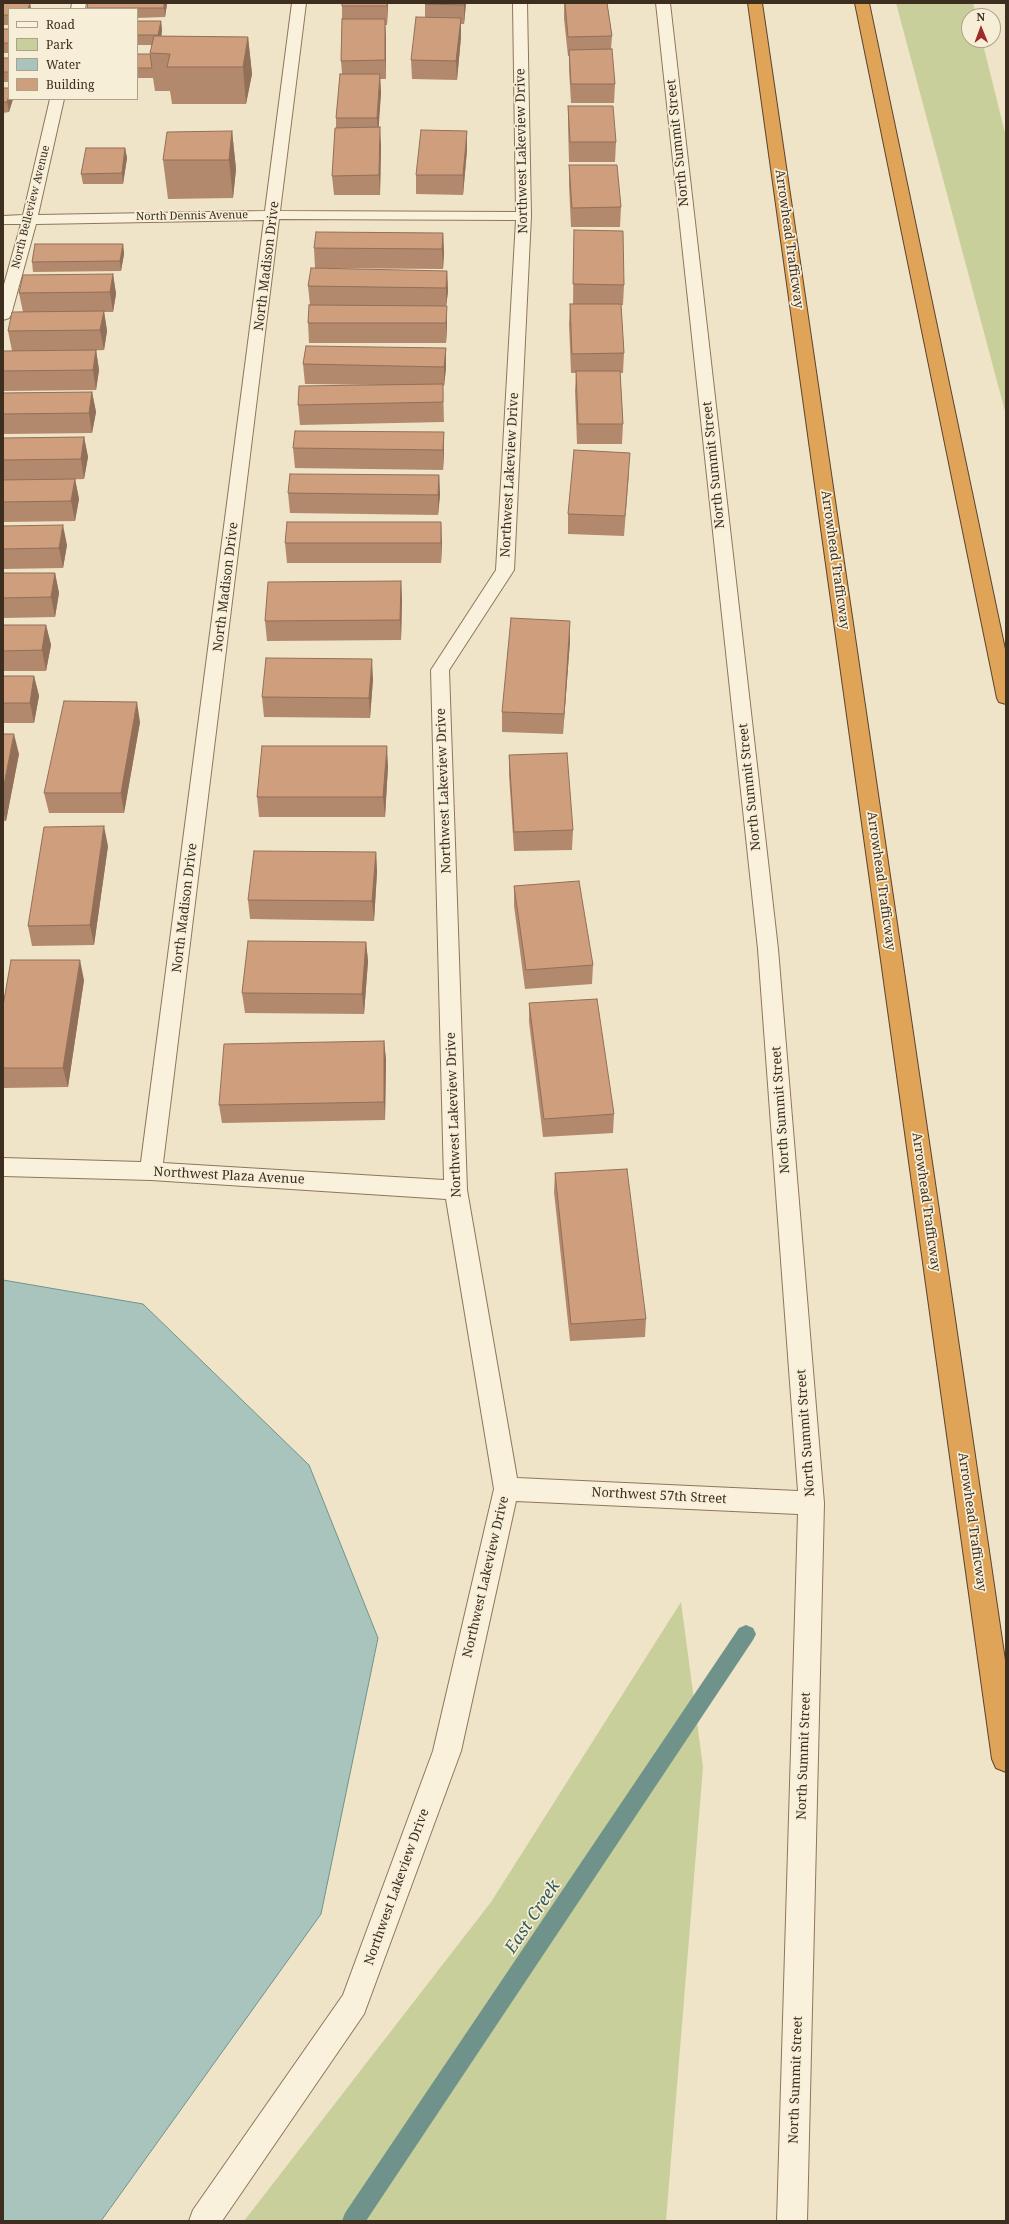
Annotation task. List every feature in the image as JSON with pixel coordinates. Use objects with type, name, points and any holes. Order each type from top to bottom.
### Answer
[{"type":"highway","name":"Arrowhead Trafficway","points":[[755,3],[1006,1759]]},
{"type":"highway","points":[[862,3],[1006,698]]},
{"type":"street","name":"North Madison Drive","points":[[151,1171],[274,215],[299,3]]},
{"type":"street","name":"Northwest Lakeview Drive","points":[[204,2221],[354,2004],[447,1751],[506,1489],[456,1190],[440,670],[505,570],[524,216],[520,3]]},
{"type":"street","name":"North Summit Street","points":[[663,3],[768,949],[811,1503],[792,2221]]},
{"type":"street","name":"North Belleview Avenue","points":[[3,315],[30,219],[57,100]]},
{"type":"street","name":"North Dennis Avenue","points":[[3,220],[274,215],[524,216]]},
{"type":"street","name":"Northwest Plaza Avenue","points":[[3,1167],[151,1171],[456,1190]]},
{"type":"street","name":"Northwest 57th Street","points":[[506,1489],[811,1503]]},
{"type":"green space","points":[[896,3],[973,3],[974,8],[961,8],[961,48],[984,48],[1006,137],[1006,415]]},
{"type":"green space","points":[[681,1602],[703,1767],[666,2221],[244,2221],[491,1902]]},
{"type":"water","points":[[3,1280],[143,1304],[309,1465],[378,1638],[321,1914],[101,2221],[3,2221]]},
{"type":"building","points":[[3,3],[30,3],[28,8],[8,8],[8,15],[3,15]]},
{"type":"building","points":[[88,3],[164,3],[164,8],[87,8]]},
{"type":"building","points":[[342,3],[387,3],[387,6],[342,6]]},
{"type":"building","points":[[464,3],[464,5],[425,4]]},
{"type":"building","points":[[565,3],[607,3],[612,36],[568,37]]},
{"type":"building","points":[[416,17],[461,18],[456,61],[411,60]]},
{"type":"building","points":[[342,19],[385,19],[385,60],[341,61]]},
{"type":"building","points":[[138,21],[161,21],[158,35],[138,35]]},
{"type":"building","points":[[3,29],[8,29],[8,43],[3,43]]},
{"type":"building","points":[[154,36],[248,37],[243,67],[167,67],[170,54],[150,53]]},
{"type":"building","points":[[612,49],[615,84],[571,84],[569,50]]},
{"type":"building","points":[[138,54],[150,54],[152,68],[138,68]]},
{"type":"building","points":[[3,58],[8,58],[8,72],[3,72]]},
{"type":"building","points":[[340,74],[380,74],[377,118],[336,118]]},
{"type":"building","points":[[3,88],[8,88],[7,102],[3,102]]},
{"type":"building","points":[[568,106],[613,106],[616,142],[570,142]]},
{"type":"building","points":[[380,127],[379,175],[332,176],[335,128]]},
{"type":"building","points":[[421,130],[467,131],[463,175],[416,175]]},
{"type":"building","points":[[232,131],[229,160],[163,160],[167,132]]},
{"type":"building","points":[[86,148],[125,148],[122,173],[81,174]]},
{"type":"building","points":[[569,165],[617,165],[621,207],[572,208]]},
{"type":"building","points":[[574,230],[623,231],[624,285],[573,284]]},
{"type":"building","points":[[316,232],[443,233],[442,249],[314,248]]},
{"type":"building","points":[[35,244],[123,244],[120,261],[32,262]]},
{"type":"building","points":[[311,268],[447,271],[446,288],[308,286]]},
{"type":"building","points":[[113,274],[110,292],[19,293],[23,275]]},
{"type":"building","points":[[570,304],[621,304],[624,353],[572,354]]},
{"type":"building","points":[[309,305],[447,306],[446,323],[308,323]]},
{"type":"building","points":[[104,311],[100,330],[8,331],[12,312]]},
{"type":"building","points":[[306,346],[446,348],[444,367],[303,364]]},
{"type":"building","points":[[96,350],[93,370],[3,371],[3,351]]},
{"type":"building","points":[[576,371],[620,371],[623,424],[578,424]]},
{"type":"building","points":[[443,384],[443,402],[298,405],[299,386]]},
{"type":"building","points":[[92,392],[89,413],[3,414],[3,393]]},
{"type":"building","points":[[295,431],[444,432],[443,450],[293,448]]},
{"type":"building","points":[[84,437],[81,459],[3,460],[3,438]]},
{"type":"building","points":[[574,450],[630,453],[625,516],[568,514]]},
{"type":"building","points":[[290,474],[439,475],[438,495],[288,493]]},
{"type":"building","points":[[75,479],[71,501],[3,502],[3,480]]},
{"type":"building","points":[[287,522],[441,522],[441,543],[285,543]]},
{"type":"building","points":[[63,525],[59,548],[3,549],[3,526]]},
{"type":"building","points":[[3,573],[55,573],[51,597],[3,598]]},
{"type":"building","points":[[401,581],[400,620],[265,621],[268,582]]},
{"type":"building","points":[[511,618],[570,621],[564,714],[502,712]]},
{"type":"building","points":[[3,625],[46,625],[42,650],[3,651]]},
{"type":"building","points":[[266,658],[372,659],[369,698],[262,697]]},
{"type":"building","points":[[3,676],[34,676],[30,703],[3,703]]},
{"type":"building","points":[[64,701],[137,702],[121,793],[44,793]]},
{"type":"building","points":[[3,734],[14,734],[3,790]]},
{"type":"building","points":[[262,746],[387,746],[383,797],[257,797]]},
{"type":"building","points":[[567,753],[573,830],[514,832],[509,755]]},
{"type":"building","points":[[104,826],[90,925],[28,926],[44,827]]},
{"type":"building","points":[[254,851],[376,852],[372,901],[248,900]]},
{"type":"building","points":[[579,881],[593,965],[526,970],[514,886]]},
{"type":"building","points":[[248,941],[366,942],[362,994],[242,993]]},
{"type":"building","points":[[11,960],[80,960],[63,1068],[3,1068],[3,1006]]},
{"type":"building","points":[[597,999],[614,1114],[544,1119],[529,1003]]},
{"type":"building","points":[[384,1041],[384,1102],[219,1105],[224,1044]]},
{"type":"building","points":[[627,1169],[646,1319],[571,1324],[555,1173]]},
{"type":"waterway","name":"East Creek","points":[[353,2221],[746,1634]]}]
